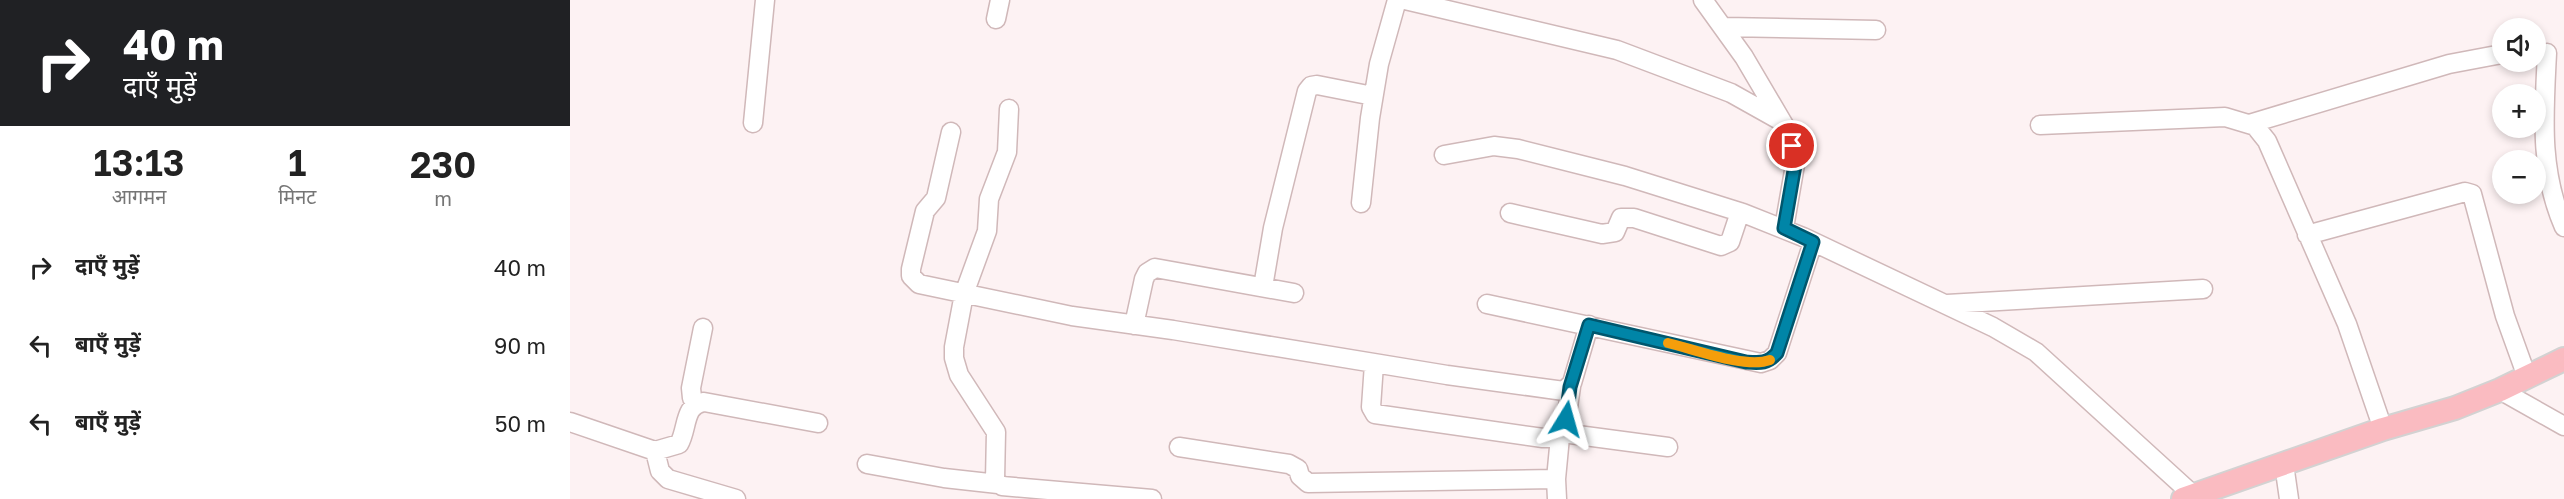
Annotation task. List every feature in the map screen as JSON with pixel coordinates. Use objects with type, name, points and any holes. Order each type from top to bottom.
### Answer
[{"type":"main road","points":[[2188,497],[2384,429],[2455,408],[2500,390],[2564,359]]},
{"type":"street","points":[[753,123],[765,0]]},
{"type":"street","points":[[996,19],[1000,0]]},
{"type":"street","points":[[1361,203],[1373,96],[1379,64],[1397,0]]},
{"type":"street","points":[[1405,0],[1617,50],[1731,93],[1782,121]]},
{"type":"street","points":[[1703,0],[1725,27],[1782,121],[1789,138],[1795,165],[1784,228]]},
{"type":"street","points":[[1725,27],[1876,30]]},
{"type":"street","points":[[2548,54],[2544,128],[2547,177],[2554,204],[2564,227]]},
{"type":"street","points":[[2250,124],[2449,64],[2492,56]]},
{"type":"street","points":[[1263,287],[1273,228],[1307,91],[1311,86],[1317,85],[1373,96]]},
{"type":"street","points":[[998,484],[995,480],[996,432],[959,375],[954,358],[964,294],[987,231],[988,200],[1007,152],[1009,109]]},
{"type":"street","points":[[2040,125],[2225,117],[2250,124],[2262,133],[2347,324],[2384,429]]},
{"type":"street","points":[[951,132],[936,198],[925,211],[911,276],[919,284],[1072,316],[1374,364],[1552,390],[1564,391],[1570,387]]},
{"type":"street","points":[[1444,154],[1494,146],[1518,149],[1625,176],[1784,228],[1993,327],[2036,352],[2188,497]]},
{"type":"street","points":[[2307,235],[2465,192],[2472,194],[2505,316],[2527,377]]},
{"type":"street","points":[[1510,213],[1602,234],[1615,232],[1621,218],[1634,218],[1720,246],[1730,242],[1740,212]]},
{"type":"street","points":[[1487,304],[1746,362],[1761,363],[1770,360],[1777,353],[1813,242]]},
{"type":"street","points":[[1134,325],[1144,279],[1150,270],[1164,269],[1294,293]]},
{"type":"street","points":[[1942,304],[2203,289]]},
{"type":"street","points":[[1557,499],[1556,479],[1570,387],[1589,325]]},
{"type":"street","points":[[698,403],[692,398],[691,388],[703,328]]},
{"type":"street","points":[[1374,364],[1371,407],[1375,414],[1543,438],[1570,434],[1668,447]]},
{"type":"street","points":[[2500,390],[2564,426]]},
{"type":"street","points":[[570,422],[655,451],[679,444],[689,412],[698,403],[704,402],[818,423]]},
{"type":"street","points":[[1179,447],[1289,464],[1298,469],[1300,476],[1308,483],[1556,479]]},
{"type":"street","points":[[655,451],[660,471],[668,479],[736,499]]},
{"type":"street","points":[[867,464],[1070,496],[1152,499]]},
{"type":"street","points":[[2284,464],[2289,499]]},
{"type":"slow traffic","points":[[1668,343],[1746,362],[1761,363],[1770,360]]},
{"type":"route","points":[[1566,419],[1570,387],[1589,325],[1746,362],[1761,363],[1770,360],[1777,353],[1813,242],[1784,228],[1795,165],[1792,146]]}]
